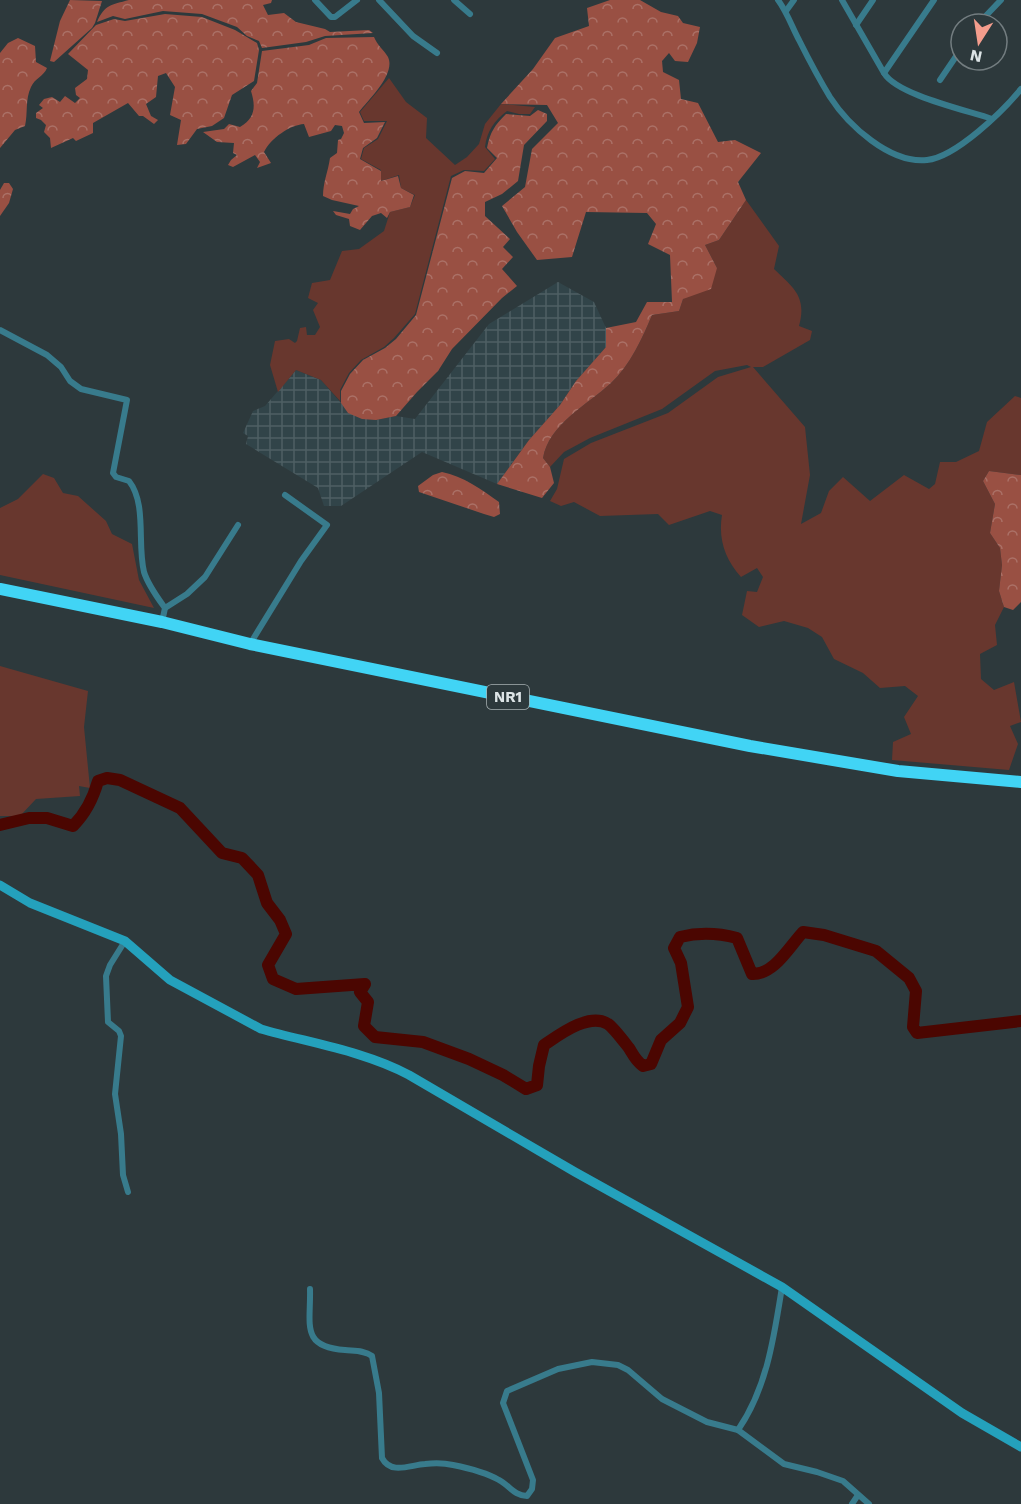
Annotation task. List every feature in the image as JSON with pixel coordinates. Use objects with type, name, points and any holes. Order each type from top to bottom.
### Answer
[{"type":"highway","name":"NR1","points":[[0,589],[162,622],[250,644],[727,741],[898,771],[1021,782]]},
{"type":"main road","points":[[0,885],[50,912],[125,941],[170,980],[249,1024],[396,1068],[575,1172],[782,1287],[962,1413],[1021,1447]]},
{"type":"street","points":[[315,0],[331,16],[335,17],[357,0]]},
{"type":"street","points":[[379,0],[413,36],[437,53]]},
{"type":"street","points":[[454,0],[470,14]]},
{"type":"street","points":[[778,0],[786,11],[814,70],[843,115],[865,137],[898,155],[927,160],[967,141],[1021,89]]},
{"type":"street","points":[[786,11],[794,0]]},
{"type":"street","points":[[842,0],[887,78],[915,95],[992,119]]},
{"type":"street","points":[[856,24],[873,0]]},
{"type":"street","points":[[884,73],[934,0]]},
{"type":"street","points":[[990,12],[1001,0]]},
{"type":"street","points":[[940,80],[949,67]]},
{"type":"street","points":[[0,330],[47,355],[61,367],[70,381],[81,389],[128,399],[113,473],[116,477],[132,483],[141,511],[140,539],[144,572],[155,596],[165,608]]},
{"type":"street","points":[[250,644],[301,561],[327,525],[285,495]]},
{"type":"street","points":[[162,622],[165,608],[188,594],[205,577],[238,525]]},
{"type":"street","points":[[125,941],[106,976],[108,1022],[121,1036],[116,1094],[123,1175],[128,1192]]},
{"type":"street","points":[[738,1430],[751,1412],[760,1389],[773,1345],[782,1287]]},
{"type":"street","points":[[310,1289],[310,1320],[315,1341],[328,1348],[364,1352],[372,1356],[379,1393],[382,1458],[390,1467],[424,1464],[453,1465],[498,1479],[518,1495],[526,1496],[532,1489],[533,1480],[503,1403],[505,1395],[515,1387],[558,1369],[580,1363],[606,1363],[628,1370],[663,1399],[707,1422],[738,1430],[784,1464],[835,1478],[851,1487],[869,1504]]},
{"type":"street","points":[[852,1504],[858,1495]]},
{"type":"shaded area","points":[[389,78],[406,102],[427,118],[426,138],[455,165],[467,157],[479,144],[485,124],[501,104],[535,107],[530,114],[507,111],[498,119],[489,131],[485,147],[495,159],[484,171],[464,170],[451,176],[415,314],[384,347],[361,360],[349,373],[340,390],[340,401],[321,380],[296,370],[278,392],[270,365],[275,341],[289,339],[295,343],[300,328],[306,327],[307,335],[315,335],[320,327],[313,310],[318,303],[308,298],[312,283],[330,280],[342,251],[359,249],[384,231],[390,212],[410,207],[415,195],[401,188],[399,175],[381,181],[381,170],[361,159],[364,148],[378,139],[387,121],[364,121],[360,112]]},
{"type":"shaded area","points":[[746,200],[779,246],[774,269],[793,288],[800,300],[799,326],[812,331],[810,340],[763,367],[753,367],[805,427],[810,475],[801,524],[821,513],[829,491],[843,477],[870,501],[904,475],[929,489],[935,484],[940,462],[956,462],[979,451],[987,422],[1015,396],[1021,398],[1021,475],[989,471],[983,481],[995,504],[990,533],[1000,548],[1002,565],[999,591],[1004,607],[995,625],[997,645],[980,654],[981,679],[994,690],[1014,682],[1021,722],[1010,726],[1018,744],[1009,770],[892,760],[893,742],[911,734],[904,717],[918,696],[905,686],[880,688],[863,673],[834,659],[822,637],[808,628],[784,621],[759,627],[742,615],[747,591],[757,592],[763,577],[757,568],[741,577],[731,563],[722,540],[722,515],[710,511],[669,525],[658,514],[600,516],[574,502],[561,506],[550,501],[557,489],[564,459],[591,443],[668,413],[718,377],[751,367],[747,365],[715,371],[662,409],[590,438],[564,452],[550,467],[543,458],[553,435],[561,425],[611,383],[624,368],[640,342],[652,315],[679,311],[683,299],[717,268],[705,245],[719,240]]},
{"type":"shaded area","points":[[558,282],[594,302],[606,328],[606,347],[529,440],[497,484],[422,452],[341,506],[324,506],[318,488],[246,444],[248,436],[243,433],[253,411],[265,406],[296,370],[321,380],[341,403],[376,420],[396,416],[415,419],[489,324]]},
{"type":"shaded area","points":[[43,474],[54,478],[63,493],[78,496],[106,521],[112,534],[132,544],[139,580],[154,608],[0,575],[0,508],[18,499]]},
{"type":"shaded area","points":[[0,666],[88,691],[84,727],[90,788],[79,786],[80,796],[36,799],[20,816],[0,816]]},
{"type":"green space","points":[[70,0],[102,1],[92,28],[54,62],[50,61],[60,21]]},
{"type":"green space","points":[[129,0],[272,0],[271,3],[263,5],[268,15],[284,13],[296,22],[330,32],[369,30],[373,33],[325,36],[306,42],[262,48],[259,41],[247,36],[237,27],[202,14],[163,11],[125,19],[113,16],[97,22],[109,6]]},
{"type":"green space","points":[[610,0],[640,0],[661,12],[678,16],[683,23],[700,27],[697,43],[688,62],[675,61],[669,53],[662,61],[663,72],[679,80],[681,99],[698,103],[718,142],[735,140],[761,153],[738,182],[746,200],[719,240],[705,245],[717,268],[711,289],[683,299],[679,311],[652,315],[635,351],[618,376],[561,425],[547,446],[543,458],[550,467],[554,483],[542,498],[497,484],[529,440],[606,347],[606,328],[636,322],[647,302],[672,302],[670,255],[648,244],[656,224],[647,213],[586,212],[572,257],[537,260],[502,206],[525,187],[532,149],[558,123],[547,105],[501,104],[533,69],[555,38],[589,26],[587,8]]},
{"type":"green space","points":[[165,14],[202,17],[235,30],[257,43],[259,50],[254,81],[232,95],[224,118],[212,126],[197,129],[186,144],[177,145],[181,120],[170,115],[175,87],[166,73],[158,76],[156,97],[146,104],[151,116],[158,120],[154,124],[143,116],[139,116],[128,103],[93,123],[93,133],[76,141],[73,138],[51,148],[50,138],[44,132],[46,125],[36,118],[36,113],[43,108],[39,105],[44,99],[52,97],[60,102],[65,96],[75,103],[80,98],[76,95],[75,88],[87,79],[88,70],[68,54],[96,25],[114,19],[125,21]]},
{"type":"green space","points":[[374,37],[388,57],[388,71],[380,86],[359,112],[364,123],[385,122],[377,138],[363,148],[360,159],[381,171],[381,181],[398,176],[401,188],[414,195],[410,207],[390,212],[387,218],[381,213],[372,216],[360,230],[350,226],[349,219],[336,215],[333,211],[350,214],[359,206],[323,196],[330,158],[337,153],[338,140],[344,133],[342,126],[335,125],[331,131],[309,137],[304,124],[287,130],[276,137],[264,152],[271,163],[257,168],[260,162],[255,155],[233,167],[228,165],[237,155],[233,153],[234,143],[217,142],[203,132],[224,129],[229,124],[240,127],[249,120],[254,107],[251,91],[257,83],[262,51],[309,45],[326,38]]},
{"type":"green space","points":[[18,38],[35,46],[36,62],[47,68],[29,92],[25,126],[15,130],[0,148],[0,53],[8,43]]},
{"type":"green space","points":[[538,110],[547,114],[547,121],[524,145],[518,181],[502,194],[485,202],[485,216],[510,239],[503,247],[513,257],[502,269],[517,286],[502,298],[452,349],[438,371],[396,416],[376,420],[362,419],[348,413],[341,403],[341,391],[350,374],[363,360],[396,339],[416,315],[452,178],[465,171],[484,173],[497,158],[487,148],[494,129],[506,114],[530,116]]},
{"type":"green space","points":[[4,183],[9,183],[13,189],[9,203],[0,216],[0,190]]},
{"type":"green space","points":[[989,471],[1021,475],[1021,602],[1013,610],[1004,607],[999,591],[1002,565],[1000,548],[990,533],[995,504],[983,481]]},
{"type":"green space","points":[[442,472],[465,480],[499,502],[500,514],[494,517],[419,492],[418,486],[433,475]]},
{"type":"waterway","points":[[0,825],[29,818],[47,818],[73,826],[82,816],[98,781],[107,778],[120,780],[180,808],[222,853],[242,858],[258,875],[267,903],[280,920],[286,934],[268,965],[273,979],[296,989],[365,984],[360,992],[368,1002],[364,1026],[375,1037],[423,1042],[469,1059],[526,1089],[537,1085],[544,1045],[575,1026],[592,1021],[608,1024],[640,1064],[643,1066],[651,1064],[661,1040],[680,1023],[688,1007],[681,963],[674,948],[680,937],[695,934],[716,934],[737,938],[752,974],[760,973],[774,965],[803,932],[824,935],[876,951],[909,978],[916,991],[913,1027],[917,1033],[1021,1021]]}]
